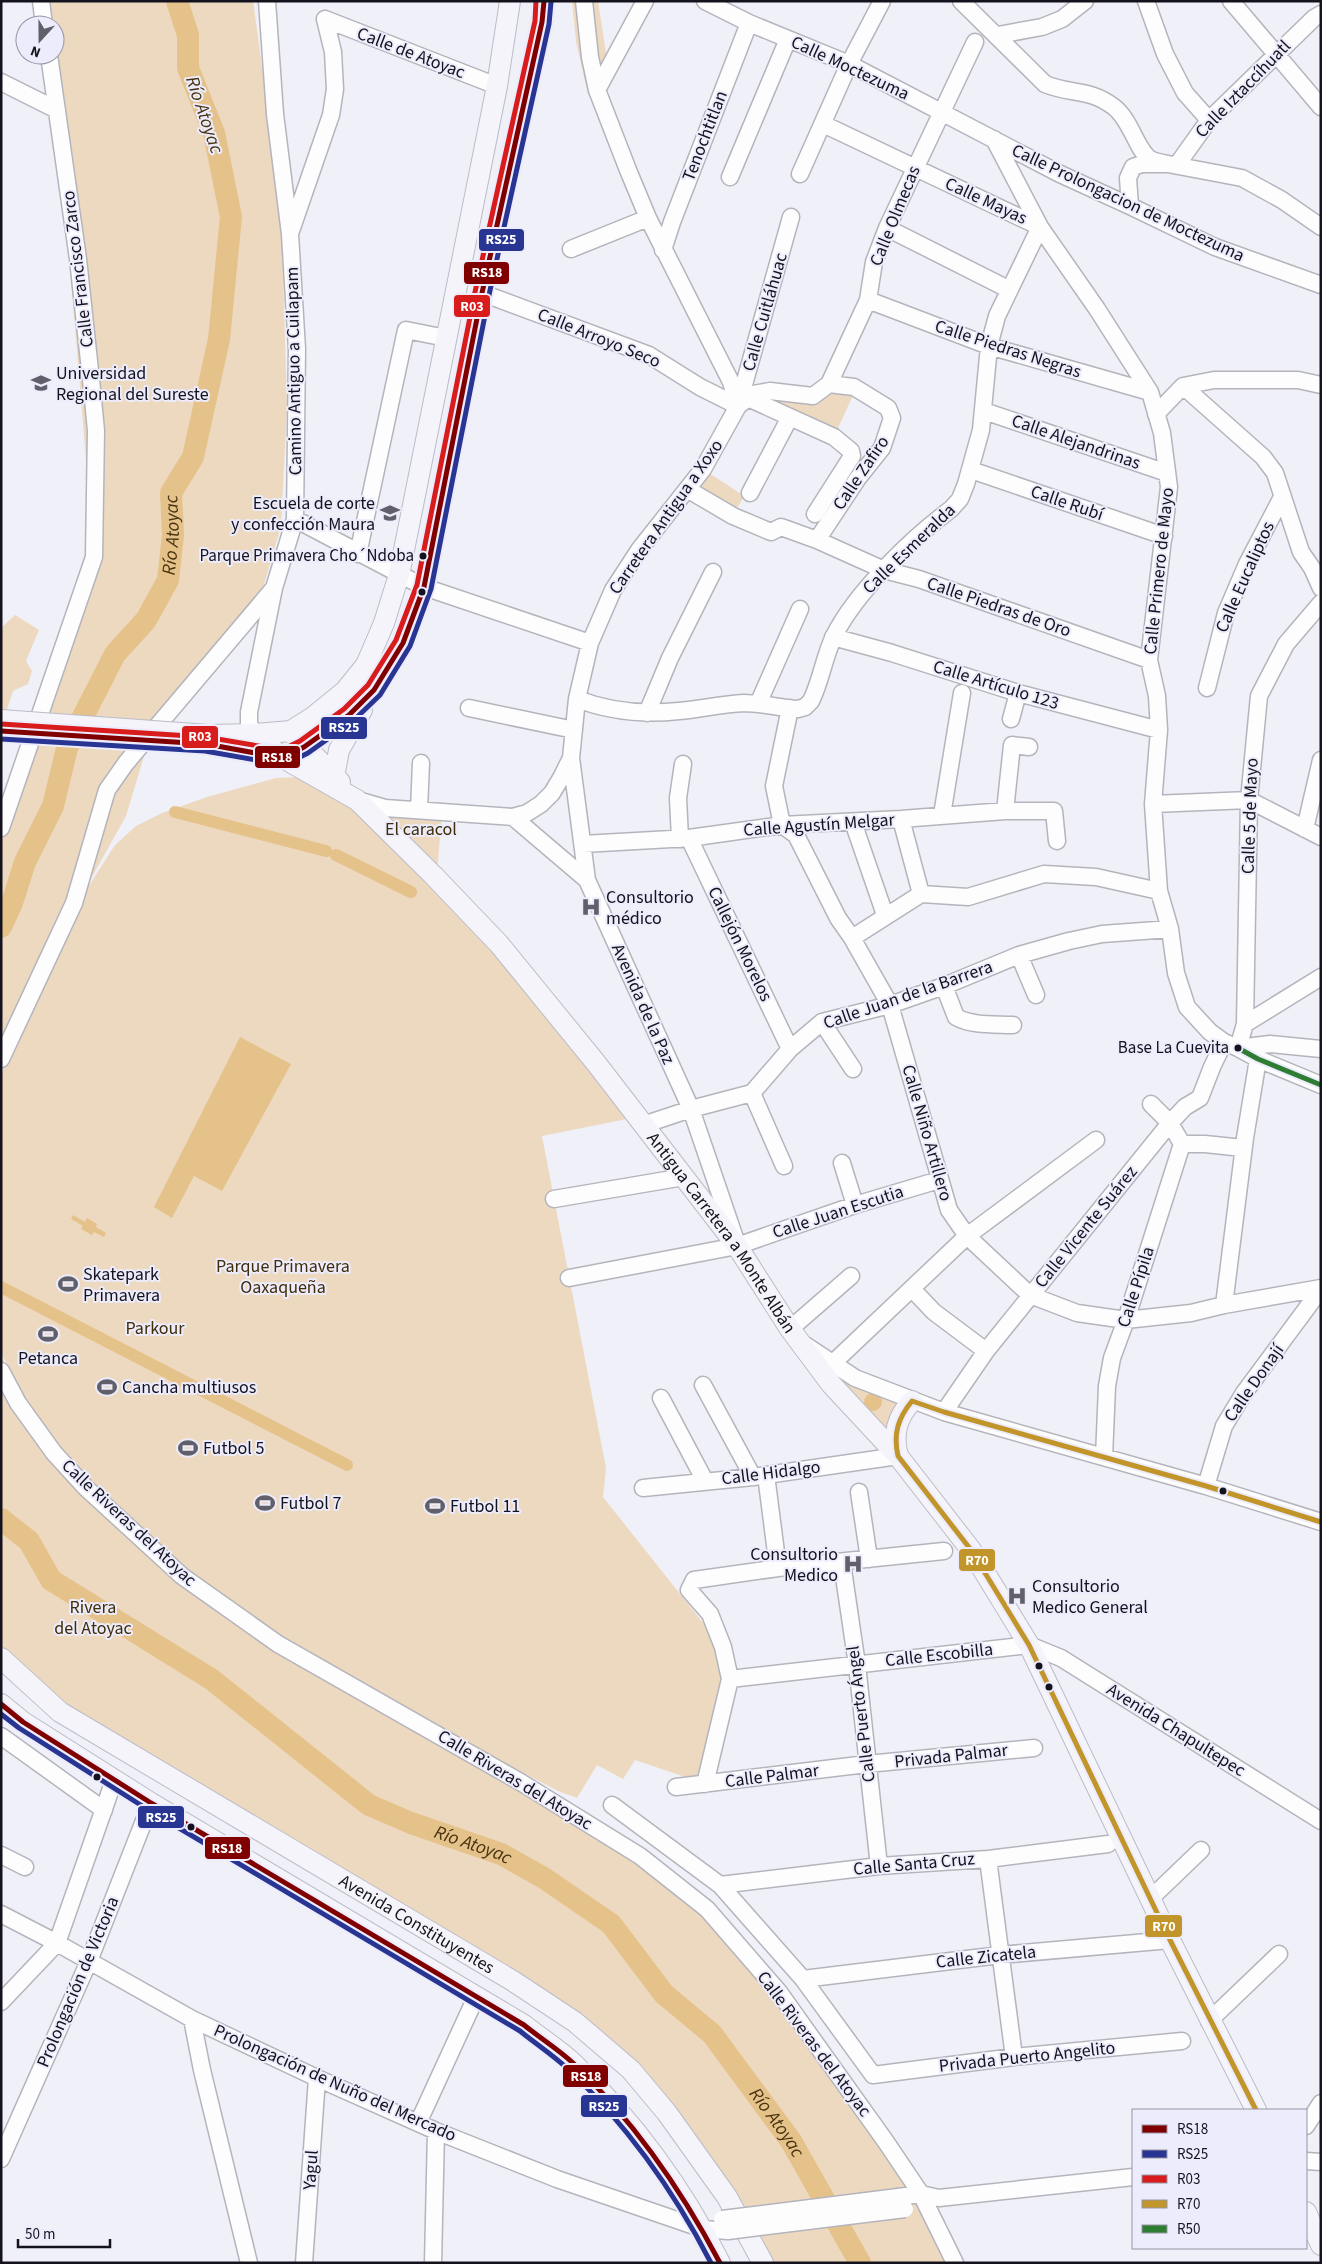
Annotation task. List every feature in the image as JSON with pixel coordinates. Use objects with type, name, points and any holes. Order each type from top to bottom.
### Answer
[{"type":"main road","points":[[1,731],[207,739],[291,731],[314,717],[345,691],[366,664],[384,623],[399,574],[497,86],[510,1]]},
{"type":"main road","points":[[334,777],[338,750],[402,643],[424,587],[482,293],[542,22],[544,1]]},
{"type":"main road","points":[[1,720],[207,739],[283,758],[304,747],[349,715],[374,690]]},
{"type":"main road","points":[[291,731],[304,747],[357,800]]},
{"type":"main road","name":"Antigua Carretera a Monte Albán","points":[[255,734],[283,758],[357,800],[499,944],[596,1063],[737,1246],[794,1335]]},
{"type":"main road","points":[[794,1335],[831,1384],[898,1456],[971,1550],[1029,1645],[1209,2021],[1255,2109]]},
{"type":"main road","points":[[898,1456],[895,1444],[896,1424],[902,1412],[912,1401]]},
{"type":"main road","name":"Avenida Constituyentes","points":[[1,1658],[60,1712],[513,1981],[575,2022],[631,2070],[667,2113],[727,2198],[763,2263]]},
{"type":"main road","name":"Avenida Constituyentes","points":[[1,1704],[23,1722],[151,1803],[524,2025],[572,2062],[631,2126],[720,2263]]},
{"type":"main road","points":[[321,1905],[337,1876]]},
{"type":"main road","points":[[1307,2214],[1321,2245]]},
{"type":"street","points":[[41,1],[43,15]]},
{"type":"street","name":"Camino Antiguo a Cuilapam","points":[[255,734],[249,724],[249,712],[274,588],[295,519],[297,349],[290,234],[275,114],[267,1]]},
{"type":"street","points":[[584,1],[590,57],[597,90],[648,218],[743,402],[753,394],[770,391],[814,396],[829,384]]},
{"type":"street","points":[[597,90],[644,1]]},
{"type":"street","name":"Calle Moctezuma","points":[[706,1],[733,8],[749,23],[849,64],[994,139]]},
{"type":"street","points":[[800,174],[849,64],[882,1]]},
{"type":"street","points":[[961,1],[1045,84],[1057,89],[1096,95],[1115,108],[1124,116],[1132,129],[1140,149],[1151,160],[1242,178],[1282,200],[1321,227]]},
{"type":"street","points":[[998,36],[1042,27],[1062,19],[1085,1]]},
{"type":"street","points":[[1146,1],[1165,54],[1185,92],[1209,120]]},
{"type":"street","points":[[1232,1],[1321,107]]},
{"type":"street","name":"Calle Iztaccíhuatl","points":[[1172,164],[1209,120],[1275,53],[1317,16]]},
{"type":"street","name":"Calle de Atoyac","points":[[290,234],[330,115],[335,89],[333,52],[325,19],[497,86]]},
{"type":"street","name":"Tenochtitlan","points":[[663,250],[749,23]]},
{"type":"street","points":[[730,177],[788,39]]},
{"type":"street","name":"Calle Olmecas","points":[[829,384],[868,300],[874,262],[887,228],[975,42]]},
{"type":"street","name":"Calle Francisco Zarco","points":[[1,828],[94,556],[95,423],[78,260],[50,65]]},
{"type":"street","points":[[1,82],[57,110]]},
{"type":"street","name":"Calle Mayas","points":[[823,124],[1040,227]]},
{"type":"street","name":"Calle Prolongacion de Moctezuma","points":[[994,139],[1058,173],[1215,247],[1321,285]]},
{"type":"street","name":"Calle Primero de Mayo","points":[[994,139],[1040,227],[1097,309],[1150,392],[1162,433],[1169,487],[1149,660],[1157,696],[1159,730],[1153,804],[1159,891],[1170,929],[1176,974],[1187,1007],[1210,1032],[1231,1045],[1258,1059],[1321,1085]]},
{"type":"street","points":[[1130,206],[1128,178],[1133,167],[1142,164],[1172,164]]},
{"type":"street","name":"Calle Cuitláhuac","points":[[743,402],[791,217]]},
{"type":"street","points":[[571,249],[648,218]]},
{"type":"street","name":"Calle Esmeralda","points":[[790,708],[805,707],[811,702],[834,637],[859,598],[884,570],[951,510],[960,499],[971,470],[984,411],[989,346],[997,316],[1008,289],[1040,227]]},
{"type":"street","points":[[887,228],[1008,289]]},
{"type":"street","name":"Calle Arroyo Seco","points":[[482,293],[649,355],[700,387],[790,417],[834,437],[851,450],[852,456],[815,514]]},
{"type":"street","name":"Calle Piedras Negras","points":[[868,300],[989,346],[1150,392]]},
{"type":"street","points":[[358,554],[406,330],[446,338]]},
{"type":"street","points":[[1156,414],[1184,386],[1214,380],[1298,380],[1321,385]]},
{"type":"street","name":"Calle Zafiro","points":[[817,540],[858,478],[882,448],[892,418],[888,408],[854,387],[829,384]]},
{"type":"street","name":"Calle Eucaliptos","points":[[1184,386],[1263,457],[1275,473],[1301,552],[1312,568],[1321,588]]},
{"type":"street","name":"Carretera Antigua a Xoxo","points":[[357,800],[385,808],[513,817],[527,813],[541,804],[552,793],[571,758],[577,699],[590,643],[613,590],[639,550],[703,469],[743,402]]},
{"type":"street","name":"Calle Alejandrinas","points":[[984,411],[1167,473]]},
{"type":"street","points":[[750,493],[790,417]]},
{"type":"street","name":"Calle Rubí","points":[[971,470],[1164,536]]},
{"type":"street","name":"Calle Piedras de Oro","points":[[686,489],[758,528],[771,532],[781,527],[817,540],[884,570],[928,582],[1149,660]]},
{"type":"street","name":"Calle Eucaliptos","points":[[1206,688],[1226,614],[1247,564],[1282,497]]},
{"type":"street","points":[[295,519],[358,554],[424,587],[590,643]]},
{"type":"street","points":[[647,713],[670,658],[712,572]]},
{"type":"street","points":[[1,1059],[74,902],[108,790],[126,763],[274,588]]},
{"type":"street","name":"Calle 5 de Mayo","points":[[1231,1045],[1245,1024],[1249,800],[1259,696],[1286,644],[1321,603]]},
{"type":"street","points":[[758,704],[800,609]]},
{"type":"street","name":"Calle Artículo 123","points":[[834,637],[892,653],[1018,694],[1159,730]]},
{"type":"street","points":[[942,814],[962,693]]},
{"type":"street","points":[[1011,719],[1018,694]]},
{"type":"street","points":[[577,699],[610,710],[647,713],[681,711],[715,705],[758,704],[790,708],[774,786],[782,825]]},
{"type":"street","points":[[468,708],[574,730]]},
{"type":"street","points":[[1005,811],[1012,745],[1029,747]]},
{"type":"street","name":"Avenida de la Paz","points":[[571,758],[587,880],[690,1109],[737,1246]]},
{"type":"street","points":[[1305,829],[1318,788],[1321,760]]},
{"type":"street","points":[[419,810],[421,763]]},
{"type":"street","points":[[683,764],[678,798],[685,838]]},
{"type":"street","points":[[1153,804],[1249,800],[1321,837]]},
{"type":"street","name":"Calle Agustín Melgar","points":[[583,844],[685,838],[782,825],[1005,811],[1054,811],[1057,841]]},
{"type":"street","points":[[513,817],[587,880]]},
{"type":"street","points":[[901,819],[921,894]]},
{"type":"street","points":[[853,822],[885,915]]},
{"type":"street","name":"Calle Niño Artillero","points":[[782,825],[796,835],[838,918],[852,938],[890,1005],[949,1210],[967,1236],[1030,1295],[1077,1313],[1126,1320],[1191,1313],[1224,1305],[1321,1288]]},
{"type":"street","name":"Callejón Morelos","points":[[685,838],[790,1049]]},
{"type":"street","points":[[852,938],[885,915],[921,894],[968,897],[1044,874],[1096,877],[1159,891]]},
{"type":"street","name":"Calle Juan de la Barrera","points":[[752,1093],[790,1049],[822,1022],[890,1005],[1019,956],[1069,941],[1102,934],[1170,929]]},
{"type":"street","points":[[1019,956],[1036,995]]},
{"type":"street","points":[[1245,1024],[1321,977]]},
{"type":"street","points":[[944,986],[956,1017],[980,1023],[1013,1025]]},
{"type":"street","points":[[822,1022],[853,1068]]},
{"type":"street","points":[[1231,1045],[1270,1044],[1321,1049]]},
{"type":"street","name":"Calle Vicente Suárez","points":[[944,1412],[986,1351],[1170,1123],[1185,1107],[1200,1098],[1212,1067],[1231,1045]]},
{"type":"street","points":[[1224,1305],[1243,1148],[1258,1059]]},
{"type":"street","points":[[643,1125],[690,1109],[752,1093],[784,1166]]},
{"type":"street","points":[[1151,1104],[1170,1123],[1182,1144],[1205,1144],[1243,1148]]},
{"type":"street","points":[[833,1363],[967,1236],[1096,1140]]},
{"type":"street","name":"Calle Pípila","points":[[1104,1457],[1107,1386],[1112,1358],[1182,1144]]},
{"type":"street","points":[[842,1163],[855,1205]]},
{"type":"street","points":[[554,1199],[684,1177]]},
{"type":"street","name":"Calle Juan Escutia","points":[[569,1278],[737,1246],[855,1205],[939,1180]]},
{"type":"street","points":[[794,1335],[851,1276]]},
{"type":"street","name":"Calle Donají","points":[[1206,1486],[1224,1426],[1244,1393],[1321,1288]]},
{"type":"street","points":[[912,1289],[934,1312],[986,1351]]},
{"type":"street","name":"Antigua Carretera a Monte Albán","points":[[794,1335],[855,1378],[912,1401],[944,1412],[1206,1486],[1321,1522]]},
{"type":"street","name":"Calle Riveras del Atoyac","points":[[1,1371],[18,1403],[54,1453],[115,1515],[182,1576],[278,1644],[522,1783],[640,1856],[707,1909],[779,1992],[929,2199],[955,2263]]},
{"type":"street","points":[[703,1385],[759,1476],[778,1568]]},
{"type":"street","points":[[661,1398],[705,1482]]},
{"type":"street","name":"Calle Hidalgo","points":[[643,1488],[759,1476],[898,1456]]},
{"type":"street","points":[[859,1492],[869,1559]]},
{"type":"street","points":[[705,1784],[730,1679],[723,1647],[710,1614],[689,1590],[694,1580],[778,1568],[842,1563],[944,1550]]},
{"type":"street","name":"Calle Puerto Ángel","points":[[842,1563],[880,1866]]},
{"type":"street","name":"Calle Escobilla","points":[[730,1679],[1029,1645]]},
{"type":"street","name":"Avenida Chapultepec","points":[[1029,1645],[1061,1658],[1321,1822]]},
{"type":"street","points":[[1,1736],[104,1810]]},
{"type":"street","name":"Privada Palmar","points":[[867,1764],[1034,1748]]},
{"type":"street","name":"Calle Palmar","points":[[676,1787],[867,1764]]},
{"type":"street","points":[[1,2002],[57,1943],[114,1780]]},
{"type":"street","name":"Prolongación de Victoria","points":[[1,2159],[89,1961],[151,1803]]},
{"type":"street","points":[[612,1805],[720,1885],[803,1979]]},
{"type":"street","name":"Calle Santa Cruz","points":[[720,1885],[880,1866],[988,1858],[1108,1844]]},
{"type":"street","points":[[1150,1899],[1201,1850]]},
{"type":"street","points":[[1,1855],[25,1867]]},
{"type":"street","points":[[988,1858],[1014,2057]]},
{"type":"street","name":"Prolongación de Nuño del Mercado","points":[[1,1914],[192,2018],[317,2078],[436,2131],[557,2179],[694,2224]]},
{"type":"street","name":"Calle Zicatela","points":[[803,1979],[1000,1955],[1170,1940]]},
{"type":"street","points":[[1209,2021],[1279,1954]]},
{"type":"street","name":"Privada Puerto Angelito","points":[[803,1979],[873,2075],[1014,2057],[1182,2041]]},
{"type":"street","points":[[419,2122],[476,1997]]},
{"type":"street","points":[[192,2018],[202,2070],[249,2263]]},
{"type":"street","name":"Yagul","points":[[304,2263],[317,2078]]},
{"type":"street","points":[[1307,2124],[1321,2103]]},
{"type":"street","points":[[432,2263],[436,2131]]},
{"type":"street","points":[[1307,2161],[1321,2162]]},
{"type":"street","points":[[694,2224],[725,2225],[929,2199],[1132,2177]]},
{"type":"green space","points":[[41,1],[253,1],[281,205],[287,407],[281,526],[261,595],[154,723],[126,816],[74,909],[115,845],[136,826],[162,813],[207,797],[276,778],[300,777],[354,807],[516,973],[627,1119],[542,1136],[606,1468],[603,1497],[707,1628],[726,1677],[697,1781],[635,1760],[623,1779],[597,1765],[577,1798],[558,1791],[405,1711],[707,1909],[921,2194],[955,2263],[760,2263],[631,2070],[513,1981],[155,1768],[1,1658],[1,1356],[10,1370],[1,1353],[1,1074],[62,931],[1,1051],[1,823],[94,556],[57,110],[56,65],[65,65],[65,15],[43,15]]},
{"type":"green space","points":[[572,1],[598,1],[607,60],[588,95],[576,41]]},
{"type":"green space","points":[[829,391],[854,393],[834,437],[753,394]]},
{"type":"green space","points":[[703,469],[744,496],[733,516],[687,489]]},
{"type":"green space","points":[[15,615],[39,630],[26,661],[32,671],[28,684],[13,691],[1,728],[1,628]]},
{"type":"green space","name":"El caracol","points":[[376,813],[442,813],[437,873]]},
{"type":"green space","points":[[819,1361],[914,1397],[887,1439]]},
{"type":"shaded area","points":[[240,1037],[291,1064],[222,1191],[194,1176],[172,1218],[154,1207]]},
{"type":"shaded area","points":[[73,1215],[85,1222],[87,1218],[97,1224],[96,1227],[106,1233],[104,1237],[94,1232],[92,1235],[81,1229],[83,1226],[71,1219]]},
{"type":"shaded area","points":[[869,1393],[877,1393],[882,1398],[880,1409],[869,1411],[864,1406],[864,1398]]},
{"type":"waterway","name":"Río Atoyac","points":[[1,927],[12,903],[25,862],[53,806],[67,748],[115,654],[146,620],[168,580],[173,535],[171,493],[193,457],[219,339],[231,217],[214,133],[188,68],[188,35],[177,1]]},
{"type":"waterway","points":[[175,812],[326,851]]},
{"type":"waterway","points":[[336,855],[411,892]]},
{"type":"waterway","points":[[1,1287],[347,1465]]},
{"type":"waterway","name":"Río Atoyac","points":[[1,1519],[29,1541],[51,1580],[211,1679],[369,1805],[411,1823],[501,1854],[544,1878],[611,1924],[664,1994],[712,2034],[791,2141],[860,2263]]},
{"type":"transit line","name":"R03","points":[[1,724],[206,737],[282,750],[300,741],[344,709],[368,685],[396,640],[417,585],[475,292],[535,21],[536,1]]},
{"type":"transit line","name":"RS18","points":[[1,731],[206,744],[283,758],[304,747],[349,715],[374,690],[403,643],[424,587],[482,293],[542,22],[544,1]]},
{"type":"transit line","name":"RS25","points":[[1,739],[205,751],[284,765],[308,753],[353,721],[380,695],[410,646],[431,589],[489,295],[549,24],[551,2]]},
{"type":"transit line","name":"R50","points":[[1238,1048],[1258,1059],[1321,1085]]},
{"type":"transit line","name":"R70","points":[[1255,2109],[1170,1940],[1029,1645],[971,1550],[898,1456],[896,1441],[898,1427],[903,1414],[912,1401],[944,1412],[1206,1486],[1321,1522]]},
{"type":"transit line","name":"RS18","points":[[1,1704],[23,1722],[151,1803],[524,2025],[561,2053],[595,2085],[636,2132],[672,2182],[720,2263]]},
{"type":"transit line","name":"RS25","points":[[1,1714],[19,1728],[147,1809],[520,2031],[550,2054],[590,2090],[648,2160],[697,2236],[711,2263]]},
{"type":"place","name":"Universidad Regional del Sureste","points":[[41,383]]},
{"type":"place","name":"Escuela de corte y confección Maura","points":[[390,513]]},
{"type":"place","name":"Parque Primavera Cho´Ndoba","points":[[423,556]]},
{"type":"place","name":"Consultorio médico","points":[[591,907]]},
{"type":"place","name":"Base La Cuevita","points":[[1238,1048]]},
{"type":"place","name":"Skatepark Primavera","points":[[68,1284]]},
{"type":"place","name":"Petanca","points":[[48,1334]]},
{"type":"place","name":"Cancha multiusos","points":[[107,1387]]},
{"type":"place","name":"Futbol 5","points":[[188,1448]]},
{"type":"place","name":"Futbol 7","points":[[265,1503]]},
{"type":"place","name":"Futbol 11","points":[[435,1506]]},
{"type":"place","name":"Consultorio Medico","points":[[853,1564]]},
{"type":"place","name":"Consultorio Medico General","points":[[1017,1596]]},
{"type":"park label","name":"Parque Primavera Oaxaqueña","points":[[283,1276]]},
{"type":"park label","name":"Parkour","points":[[155,1328]]},
{"type":"park label","name":"Rivera del Atoyac","points":[[93,1617]]}]
